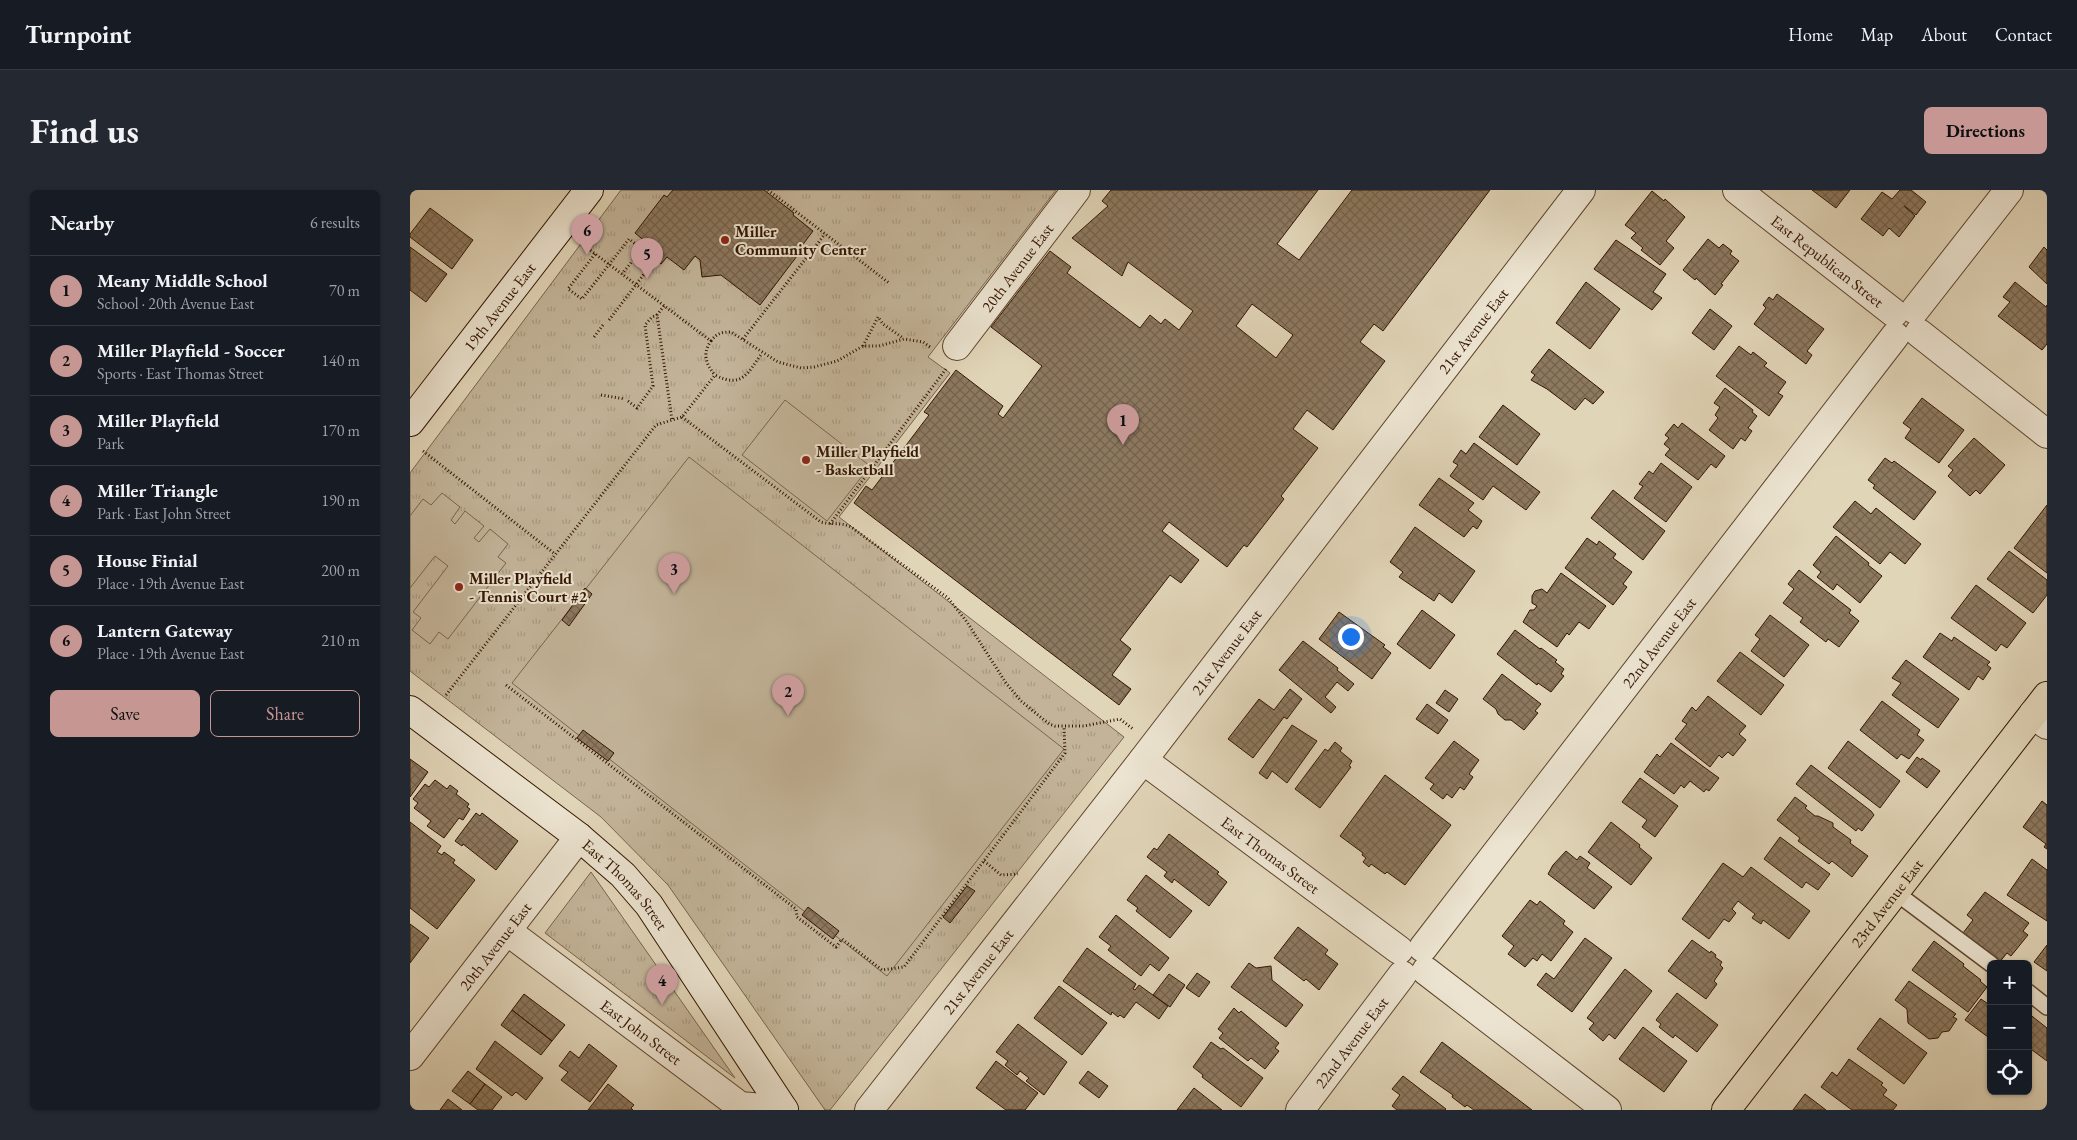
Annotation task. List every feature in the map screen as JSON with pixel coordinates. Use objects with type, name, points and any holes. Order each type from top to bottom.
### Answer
[{"type":"main road","name":"23rd Avenue East","points":[[1726,1110],[1895,892],[2042,712]]},
{"type":"street","name":"19th Avenue East","points":[[410,422],[589,190]]},
{"type":"street","name":"20th Avenue East","points":[[947,354],[1076,190]]},
{"type":"street","name":"21st Avenue East","points":[[869,1110],[1143,760],[1581,190]]},
{"type":"street","name":"East Republican Street","points":[[1737,190],[2047,434]]},
{"type":"street","name":"22nd Avenue East","points":[[1300,1110],[1412,961],[2009,190]]},
{"type":"street","name":"East Thomas Street","points":[[410,710],[579,837],[623,875],[649,905],[784,1110]]},
{"type":"street","name":"East Thomas Street","points":[[1143,760],[1412,961],[1607,1110]]},
{"type":"street","name":"20th Avenue East","points":[[410,1056],[579,837]]},
{"type":"street","name":"East John Street","points":[[507,931],[740,1106],[784,1110]]},
{"type":"lane","points":[[1895,892],[1987,961]]},
{"type":"lane","points":[[2032,995],[2047,1007]]},
{"type":"path","points":[[768,190],[889,283]]},
{"type":"path","points":[[743,339],[825,234]]},
{"type":"path","points":[[595,254],[568,289],[582,299],[628,239],[642,249],[622,274]]},
{"type":"path","points":[[582,244],[711,341]]},
{"type":"path","points":[[609,320],[654,261]]},
{"type":"path","points":[[601,395],[626,400],[637,408],[653,386],[645,325],[664,306]]},
{"type":"path","points":[[657,315],[672,420]]},
{"type":"path","points":[[829,524],[947,354],[923,342],[904,339],[887,328],[878,317],[863,346]]},
{"type":"path","points":[[594,337],[603,325]]},
{"type":"path","points":[[762,354],[746,376],[731,382],[715,375],[710,369],[706,360],[706,348],[715,336],[723,332],[731,332],[762,354],[778,362],[801,368],[837,361],[863,346],[890,344],[904,339]]},
{"type":"path","points":[[446,696],[656,425],[682,417],[715,375]]},
{"type":"path","points":[[682,417],[821,522],[829,524],[844,523],[851,527],[948,598],[967,622],[1006,684],[1021,701],[1049,724],[1084,726],[1120,719],[1134,730]]},
{"type":"path","points":[[423,450],[555,554]]},
{"type":"path","points":[[506,685],[796,909],[798,917],[828,941],[836,947],[842,939],[882,970],[904,967],[1065,754],[1064,726]]},
{"type":"path","points":[[984,861],[1001,875],[1024,874]]},
{"type":"green space","points":[[621,190],[1056,190],[928,357],[950,373],[839,517],[1124,737],[830,1110],[825,1110],[668,885],[601,817],[410,671],[410,473]]},
{"type":"green space","name":"Miller Playfield - Basketball","points":[[785,400],[870,466],[827,521],[742,455]]},
{"type":"green space","points":[[689,457],[1064,749],[887,976],[512,683]]},
{"type":"green space","points":[[442,493],[460,507],[451,520],[455,524],[465,511],[484,526],[474,538],[479,542],[490,529],[508,544],[498,557],[506,563],[448,639],[439,632],[430,644],[412,630],[421,618],[413,612],[448,566],[435,556],[410,588],[410,516],[423,499],[431,505]]},
{"type":"green space","points":[[591,872],[735,1078],[545,933]]},
{"type":"building","name":"Miller Community Center","points":[[673,190],[764,190],[794,213],[793,215],[813,231],[798,251],[800,252],[760,305],[721,275],[702,277],[700,260],[695,256],[684,270],[667,257],[661,264],[648,254],[653,248],[635,233],[664,195],[667,197]]},
{"type":"building","points":[[1111,190],[1318,190],[1277,244],[1299,260],[1352,190],[1490,190],[1383,331],[1374,324],[1360,342],[1385,361],[1333,430],[1307,410],[1293,429],[1318,448],[1281,496],[1284,499],[1247,547],[1244,545],[1227,567],[1169,522],[1162,531],[1199,560],[1181,583],[1170,575],[1120,640],[1131,649],[1112,675],[1131,689],[1119,705],[854,503],[866,486],[872,490],[929,415],[924,412],[956,370],[1003,406],[998,414],[1003,418],[1042,366],[991,327],[1050,251],[1071,267],[1067,273],[1140,328],[1150,315],[1161,324],[1165,319],[1179,330],[1193,311],[1128,262],[1122,276],[1072,238],[1108,206],[1102,201]],"holes":[[[1252,304],[1293,335],[1276,358],[1236,326]]]},
{"type":"building","points":[[1812,190],[1850,190],[1836,208]]},
{"type":"building","points":[[1900,190],[1911,190],[1926,202],[1916,215],[1904,206],[1915,216],[1899,237],[1889,228],[1883,236],[1861,219],[1882,192],[1892,199]]},
{"type":"building","points":[[1652,191],[1664,201],[1665,199],[1685,217],[1666,241],[1674,248],[1660,265],[1641,250],[1643,248],[1631,238],[1636,233],[1625,225]]},
{"type":"building","points":[[430,208],[473,240],[452,269],[410,237],[410,234]]},
{"type":"building","points":[[1708,239],[1719,248],[1723,244],[1732,251],[1730,254],[1739,261],[1715,295],[1696,278],[1695,280],[1683,270]]},
{"type":"building","points":[[1616,240],[1666,274],[1653,292],[1662,298],[1652,310],[1594,269]]},
{"type":"building","points":[[410,247],[447,274],[426,302],[410,290]]},
{"type":"building","points":[[2044,247],[2047,250],[2047,284],[2029,267]]},
{"type":"building","points":[[1586,282],[1620,309],[1590,349],[1556,323]]},
{"type":"building","points":[[2015,282],[2046,307],[2047,305],[2047,344],[2042,350],[1998,316],[2010,302],[2003,297]]},
{"type":"building","points":[[1777,294],[1824,329],[1807,351],[1812,355],[1806,364],[1754,324],[1766,308],[1763,305],[1769,297],[1773,300]]},
{"type":"building","points":[[1710,309],[1732,326],[1714,350],[1692,333]]},
{"type":"building","points":[[1739,346],[1751,355],[1753,352],[1767,363],[1764,366],[1786,382],[1778,393],[1783,396],[1769,416],[1716,376]]},
{"type":"building","points":[[1549,349],[1604,392],[1593,404],[1585,398],[1575,410],[1547,389],[1531,380],[1535,375],[1531,372]]},
{"type":"building","points":[[1725,388],[1753,410],[1752,412],[1757,416],[1748,428],[1752,431],[1745,441],[1741,438],[1733,449],[1709,430],[1718,418],[1715,415],[1720,407],[1714,403]]},
{"type":"building","points":[[1922,398],[1964,430],[1939,463],[1905,438],[1911,429],[1903,423]]},
{"type":"building","points":[[1503,405],[1540,434],[1517,465],[1479,437]]},
{"type":"building","points":[[1682,423],[1725,456],[1716,468],[1711,464],[1698,480],[1665,455],[1670,449],[1664,444],[1669,438],[1665,435],[1674,424],[1678,428]]},
{"type":"building","points":[[1974,438],[2005,465],[1980,494],[1976,490],[1970,496],[1948,476],[1953,470],[1948,466]]},
{"type":"building","points":[[1474,443],[1540,492],[1526,510],[1493,486],[1483,500],[1450,476],[1458,465],[1453,462],[1461,450],[1466,454]]},
{"type":"building","points":[[1885,458],[1892,463],[1894,461],[1936,492],[1914,520],[1873,488],[1875,485],[1868,480]]},
{"type":"building","points":[[1661,463],[1692,487],[1666,522],[1634,498],[1643,486],[1639,484],[1649,471],[1653,474]]},
{"type":"building","points":[[1439,478],[1474,503],[1468,510],[1482,521],[1477,529],[1473,526],[1464,537],[1419,505]]},
{"type":"building","points":[[1613,490],[1665,531],[1643,560],[1591,518]]},
{"type":"building","points":[[1855,501],[1871,514],[1876,508],[1921,544],[1905,564],[1890,552],[1880,564],[1833,527]]},
{"type":"building","points":[[2047,505],[2047,573],[2014,548]]},
{"type":"building","points":[[1415,527],[1475,571],[1452,603],[1439,593],[1434,601],[1399,577],[1403,572],[1390,562]]},
{"type":"building","points":[[1836,536],[1882,576],[1860,603],[1837,584],[1833,590],[1817,577],[1821,572],[1813,565]]},
{"type":"building","points":[[1587,538],[1597,545],[1599,541],[1616,554],[1613,558],[1632,572],[1623,584],[1627,587],[1613,605],[1565,568]]},
{"type":"building","points":[[2009,551],[2047,580],[2047,595],[2033,613],[1987,579]]},
{"type":"building","points":[[1799,570],[1851,610],[1849,613],[1859,621],[1839,647],[1828,639],[1826,642],[1800,622],[1803,618],[1783,603],[1794,589],[1788,584]]},
{"type":"building","points":[[1561,573],[1606,606],[1589,629],[1579,622],[1569,635],[1567,633],[1557,647],[1523,622],[1530,610],[1534,610],[1537,606],[1532,603],[1532,596],[1535,591],[1542,589],[1547,593]]},
{"type":"building","points":[[1976,585],[2026,623],[2007,648],[2001,644],[1996,651],[1951,618]]},
{"type":"building","points":[[585,588],[592,594],[569,626],[562,620]]},
{"type":"building","points":[[1422,610],[1455,635],[1430,669],[1397,644]]},
{"type":"building","points":[[1339,612],[1385,645],[1383,647],[1391,653],[1372,679],[1319,639]]},
{"type":"building","points":[[1770,615],[1809,645],[1784,677],[1751,651],[1760,639],[1755,635]]},
{"type":"building","points":[[1515,630],[1557,660],[1555,662],[1564,669],[1561,674],[1564,676],[1551,692],[1538,683],[1537,685],[1497,654]]},
{"type":"building","points":[[1940,633],[1952,641],[1954,637],[1990,662],[1987,665],[1991,668],[1983,680],[1978,676],[1969,690],[1923,657]]},
{"type":"building","points":[[1303,641],[1338,668],[1337,670],[1354,684],[1348,691],[1337,682],[1325,697],[1336,707],[1331,713],[1279,670]]},
{"type":"building","points":[[1740,652],[1784,685],[1761,715],[1717,681]]},
{"type":"building","points":[[1906,660],[1959,699],[1938,728],[1892,695],[1901,683],[1892,678]]},
{"type":"building","points":[[1502,674],[1541,704],[1535,711],[1538,713],[1524,730],[1511,720],[1505,720],[1498,714],[1496,709],[1483,699]]},
{"type":"building","points":[[1290,689],[1302,699],[1287,719],[1284,717],[1253,758],[1228,739],[1259,699],[1274,710]]},
{"type":"building","points":[[1445,690],[1458,699],[1449,712],[1436,703]]},
{"type":"building","points":[[1708,696],[1746,726],[1739,734],[1746,740],[1733,756],[1728,752],[1722,758],[1719,755],[1710,767],[1675,739],[1687,724],[1682,721],[1692,707],[1696,711]]},
{"type":"building","points":[[1882,701],[1920,730],[1917,735],[1924,740],[1909,759],[1901,754],[1897,759],[1860,730]]},
{"type":"building","points":[[1427,704],[1448,720],[1438,734],[1416,719]]},
{"type":"building","points":[[1292,725],[1317,741],[1287,783],[1272,771],[1267,779],[1259,773]]},
{"type":"building","points":[[583,730],[614,753],[608,761],[577,738]]},
{"type":"building","points":[[1454,741],[1479,760],[1469,774],[1473,777],[1464,790],[1460,787],[1452,798],[1447,794],[1443,799],[1430,789],[1434,784],[1425,778]]},
{"type":"building","points":[[1848,741],[1900,781],[1880,808],[1828,768]]},
{"type":"building","points":[[1335,742],[1342,748],[1340,751],[1352,761],[1349,766],[1351,767],[1320,808],[1295,789],[1325,749],[1328,751]]},
{"type":"building","points":[[1671,743],[1719,778],[1709,791],[1706,789],[1704,792],[1690,781],[1684,788],[1681,785],[1674,794],[1644,772],[1657,754],[1660,757]]},
{"type":"building","points":[[1917,757],[1921,760],[1922,758],[1940,771],[1927,788],[1906,772]]},
{"type":"building","points":[[410,759],[428,772],[410,797]]},
{"type":"building","points":[[1811,765],[1871,811],[1874,815],[1862,831],[1858,828],[1856,831],[1796,784]]},
{"type":"building","points":[[1385,775],[1451,825],[1405,885],[1387,872],[1385,874],[1371,864],[1369,867],[1363,862],[1366,858],[1362,855],[1363,853],[1340,836]]},
{"type":"building","points":[[1640,778],[1678,806],[1655,837],[1642,827],[1647,820],[1622,802]]},
{"type":"building","points":[[435,780],[447,789],[450,785],[458,791],[456,794],[469,804],[467,807],[470,809],[463,820],[459,818],[444,838],[427,826],[431,821],[414,808],[418,803],[413,799],[425,784],[429,787]]},
{"type":"building","points":[[1795,797],[1807,806],[1805,808],[1815,816],[1833,823],[1833,827],[1868,856],[1852,877],[1832,861],[1829,864],[1798,841],[1800,838],[1777,820]]},
{"type":"building","points":[[2042,801],[2047,805],[2047,849],[2044,847],[2046,844],[2023,827]]},
{"type":"building","points":[[476,813],[480,816],[482,813],[518,841],[496,870],[463,844],[462,846],[455,841]]},
{"type":"building","points":[[410,822],[441,846],[437,852],[442,855],[444,852],[455,860],[453,863],[475,880],[437,929],[410,908]]},
{"type":"building","points":[[1611,822],[1640,845],[1639,847],[1652,858],[1631,885],[1588,852]]},
{"type":"building","points":[[1169,834],[1219,872],[1217,874],[1227,882],[1209,906],[1174,879],[1172,883],[1164,876],[1167,872],[1147,857],[1154,848],[1157,850]]},
{"type":"building","points":[[1780,837],[1830,874],[1818,890],[1806,882],[1802,888],[1764,859]]},
{"type":"building","points":[[1566,851],[1577,860],[1580,856],[1590,863],[1587,868],[1612,887],[1594,909],[1548,874],[1553,865]]},
{"type":"building","points":[[2032,859],[2047,870],[2047,921],[2007,895]]},
{"type":"building","points":[[1723,863],[1743,877],[1751,867],[1810,911],[1789,939],[1763,920],[1761,924],[1752,918],[1755,914],[1738,901],[1732,909],[1736,913],[1729,922],[1724,919],[1709,939],[1682,919]]},
{"type":"building","points":[[1146,875],[1192,911],[1170,938],[1136,911],[1138,908],[1127,900]]},
{"type":"building","points":[[967,886],[975,891],[950,923],[943,917]]},
{"type":"building","points":[[1985,892],[2029,923],[2023,931],[2028,935],[2011,956],[2007,953],[2001,960],[1993,960],[1981,951],[1983,948],[1963,933],[1973,920],[1967,915]]},
{"type":"building","points":[[1530,900],[1537,905],[1540,901],[1565,921],[1563,924],[1573,932],[1551,961],[1542,954],[1537,961],[1533,958],[1525,967],[1508,954],[1514,946],[1502,936]]},
{"type":"building","points":[[808,907],[839,931],[833,939],[802,915]]},
{"type":"building","points":[[1116,915],[1169,958],[1159,971],[1150,964],[1141,976],[1108,950],[1111,946],[1099,937]]},
{"type":"building","points":[[410,924],[429,938],[410,963]]},
{"type":"building","points":[[1298,927],[1328,950],[1325,954],[1338,964],[1319,990],[1274,958]]},
{"type":"building","points":[[1585,938],[1612,958],[1572,1012],[1537,985],[1546,973],[1554,979]]},
{"type":"building","points":[[1692,940],[1710,953],[1711,951],[1722,962],[1720,965],[1723,968],[1714,981],[1717,984],[1706,999],[1668,971]]},
{"type":"building","points":[[1934,941],[1964,964],[1963,966],[1987,987],[1968,1012],[1912,970]]},
{"type":"building","points":[[2047,945],[2047,971],[2034,962]]},
{"type":"building","points":[[1087,948],[1136,984],[1133,989],[1135,990],[1139,985],[1168,1006],[1159,1019],[1136,1002],[1124,1018],[1120,1015],[1118,1017],[1112,1012],[1111,1015],[1063,981]]},
{"type":"building","points":[[1249,963],[1256,968],[1271,966],[1272,980],[1303,1005],[1286,1027],[1231,987]]},
{"type":"building","points":[[1625,969],[1652,991],[1615,1039],[1609,1034],[1603,1041],[1589,1029],[1594,1023],[1587,1018]]},
{"type":"building","points":[[1197,973],[1210,982],[1199,997],[1186,988]]},
{"type":"building","points":[[1169,974],[1185,985],[1170,1007],[1153,995]]},
{"type":"building","points":[[1909,981],[1956,1014],[1953,1017],[1957,1019],[1949,1031],[1942,1032],[1938,1038],[1929,1039],[1908,1023],[1907,1009],[1895,1000]]},
{"type":"building","points":[[1059,986],[1107,1023],[1082,1055],[1034,1018]]},
{"type":"building","points":[[1677,993],[1718,1025],[1697,1052],[1675,1035],[1673,1038],[1659,1027],[1661,1024],[1656,1020]]},
{"type":"building","points":[[524,994],[565,1025],[552,1041],[512,1010]]},
{"type":"building","points":[[1981,999],[1987,1003],[1987,1036],[1965,1020]]},
{"type":"building","points":[[1234,1008],[1239,1013],[1241,1011],[1279,1043],[1275,1048],[1279,1051],[1265,1069],[1251,1058],[1248,1061],[1219,1038],[1223,1033],[1218,1029]]},
{"type":"building","points":[[512,1010],[552,1041],[541,1055],[501,1025]]},
{"type":"building","points":[[2032,1016],[2047,1028],[2047,1061],[2032,1050]]},
{"type":"building","points":[[1880,1018],[1927,1053],[1904,1084],[1857,1049]]},
{"type":"building","points":[[1018,1024],[1067,1062],[1044,1095],[1026,1081],[1029,1078],[1020,1071],[1017,1075],[1005,1065],[1008,1061],[996,1052]]},
{"type":"building","points":[[1643,1027],[1687,1061],[1664,1092],[1619,1059]]},
{"type":"building","points":[[495,1041],[543,1078],[526,1100],[516,1092],[512,1096],[476,1069]]},
{"type":"building","points":[[1211,1042],[1221,1049],[1223,1048],[1263,1078],[1241,1107],[1202,1077],[1203,1075],[1193,1067]]},
{"type":"building","points":[[1442,1042],[1532,1110],[1474,1110],[1467,1105],[1465,1107],[1452,1097],[1453,1095],[1420,1072]]},
{"type":"building","points":[[589,1044],[617,1066],[590,1102],[561,1080],[568,1072],[559,1066],[570,1051],[579,1058]]},
{"type":"building","points":[[1849,1059],[1883,1083],[1881,1085],[1887,1090],[1883,1095],[1897,1105],[1893,1110],[1852,1110],[1821,1087],[1832,1072],[1837,1076]]},
{"type":"building","points":[[996,1061],[1038,1093],[1025,1110],[1006,1110],[976,1088]]},
{"type":"building","points":[[468,1071],[485,1084],[470,1104],[452,1091]]},
{"type":"building","points":[[1088,1071],[1108,1086],[1099,1098],[1079,1083]]},
{"type":"building","points":[[1403,1076],[1446,1109],[1397,1110],[1392,1106],[1400,1095],[1392,1089]]},
{"type":"building","points":[[485,1084],[502,1097],[492,1110],[478,1110],[470,1104]]},
{"type":"building","points":[[608,1084],[634,1105],[631,1108],[633,1110],[588,1110]]},
{"type":"building","points":[[1194,1088],[1222,1110],[1177,1110]]},
{"type":"building","points":[[1805,1094],[1826,1110],[1793,1110]]},
{"type":"building","points":[[448,1099],[462,1110],[440,1110]]},
{"type":"place","name":"Miller Community Center","points":[[725,240]]},
{"type":"place","name":"Lantern Gateway","points":[[587,255]]},
{"type":"place","name":"House Finial","points":[[647,279]]},
{"type":"place","name":"Meany Middle School","points":[[1123,445]]},
{"type":"place","name":"Miller Playfield - Basketball","points":[[806,460]]},
{"type":"place","name":"Miller Playfield - Tennis Court #2","points":[[459,587]]},
{"type":"place","name":"Miller Playfield","points":[[674,594]]},
{"type":"place","name":"Miller Playfield - Soccer","points":[[788,716]]},
{"type":"place","name":"Miller Triangle","points":[[662,1005]]}]
